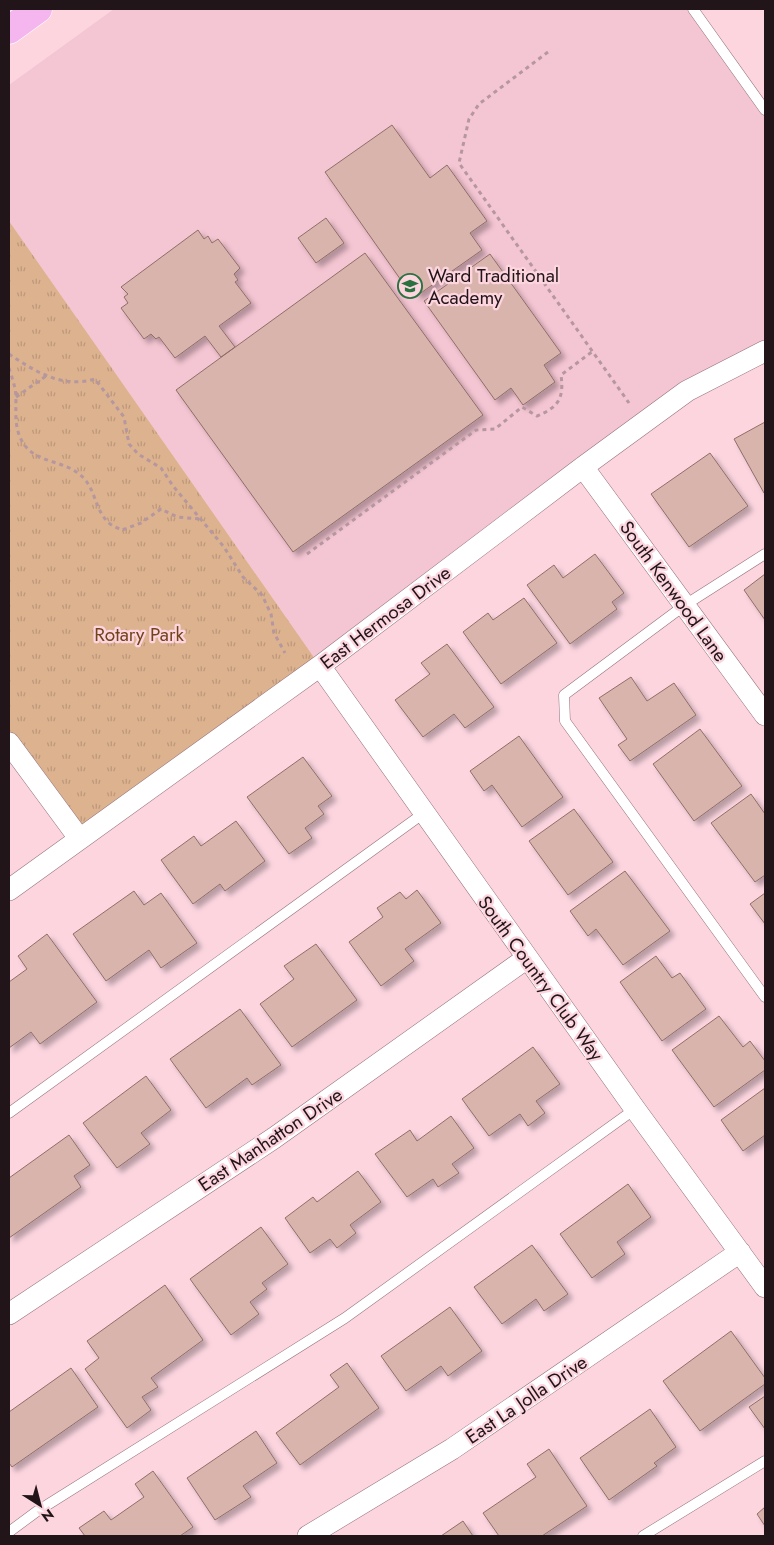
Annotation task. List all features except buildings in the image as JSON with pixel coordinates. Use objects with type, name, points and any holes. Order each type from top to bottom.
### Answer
[{"type":"highway","points":[[9,30],[38,9]]},
{"type":"street","name":"East Hermosa Drive","points":[[9,890],[320,666],[583,467],[687,391],[765,351]]},
{"type":"street","name":"South Kenwood Lane","points":[[583,467],[765,714]]},
{"type":"street","name":"South Country Club Way","points":[[320,666],[634,1109],[765,1287]]},
{"type":"street","points":[[9,743],[79,838]]},
{"type":"street","name":"East Manhatton Drive","points":[[9,1314],[274,1138],[527,958]]},
{"type":"street","name":"East La Jolla Drive","points":[[308,1536],[452,1449],[740,1252]]},
{"type":"lane","points":[[693,9],[765,110]]},
{"type":"lane","points":[[765,554],[685,605],[564,695],[565,721],[765,997]]},
{"type":"lane","points":[[9,1113],[424,813]]},
{"type":"lane","points":[[9,1532],[44,1507],[345,1318],[634,1109]]},
{"type":"lane","points":[[643,1536],[765,1460]]},
{"type":"path","points":[[548,52],[479,104],[469,119],[459,163],[629,403]]},
{"type":"path","points":[[306,554],[476,430],[495,429],[522,407],[537,416],[547,412],[557,404],[563,391],[560,375],[592,351]]},
{"type":"path","points":[[9,354],[34,371],[47,375],[81,384],[95,379],[124,418],[130,444],[138,454],[160,468],[224,547],[243,577],[262,596],[271,614],[274,634],[285,653]]},
{"type":"path","points":[[9,368],[16,397],[14,418],[23,443],[40,458],[62,465],[80,474],[94,491],[100,510],[109,524],[122,530],[141,523],[161,509],[177,517],[201,519]]},
{"type":"path","points":[[16,397],[47,375]]},
{"type":"shaded area","name":"Ward Traditional Academy","points":[[114,9],[693,9],[765,110],[765,351],[687,391],[320,666],[9,221],[9,85]]},
{"type":"green space","name":"Rotary Park","points":[[9,221],[320,666],[79,838],[9,743]]},
{"type":"place","name":"Ward Traditional Academy","points":[[410,286]]}]
